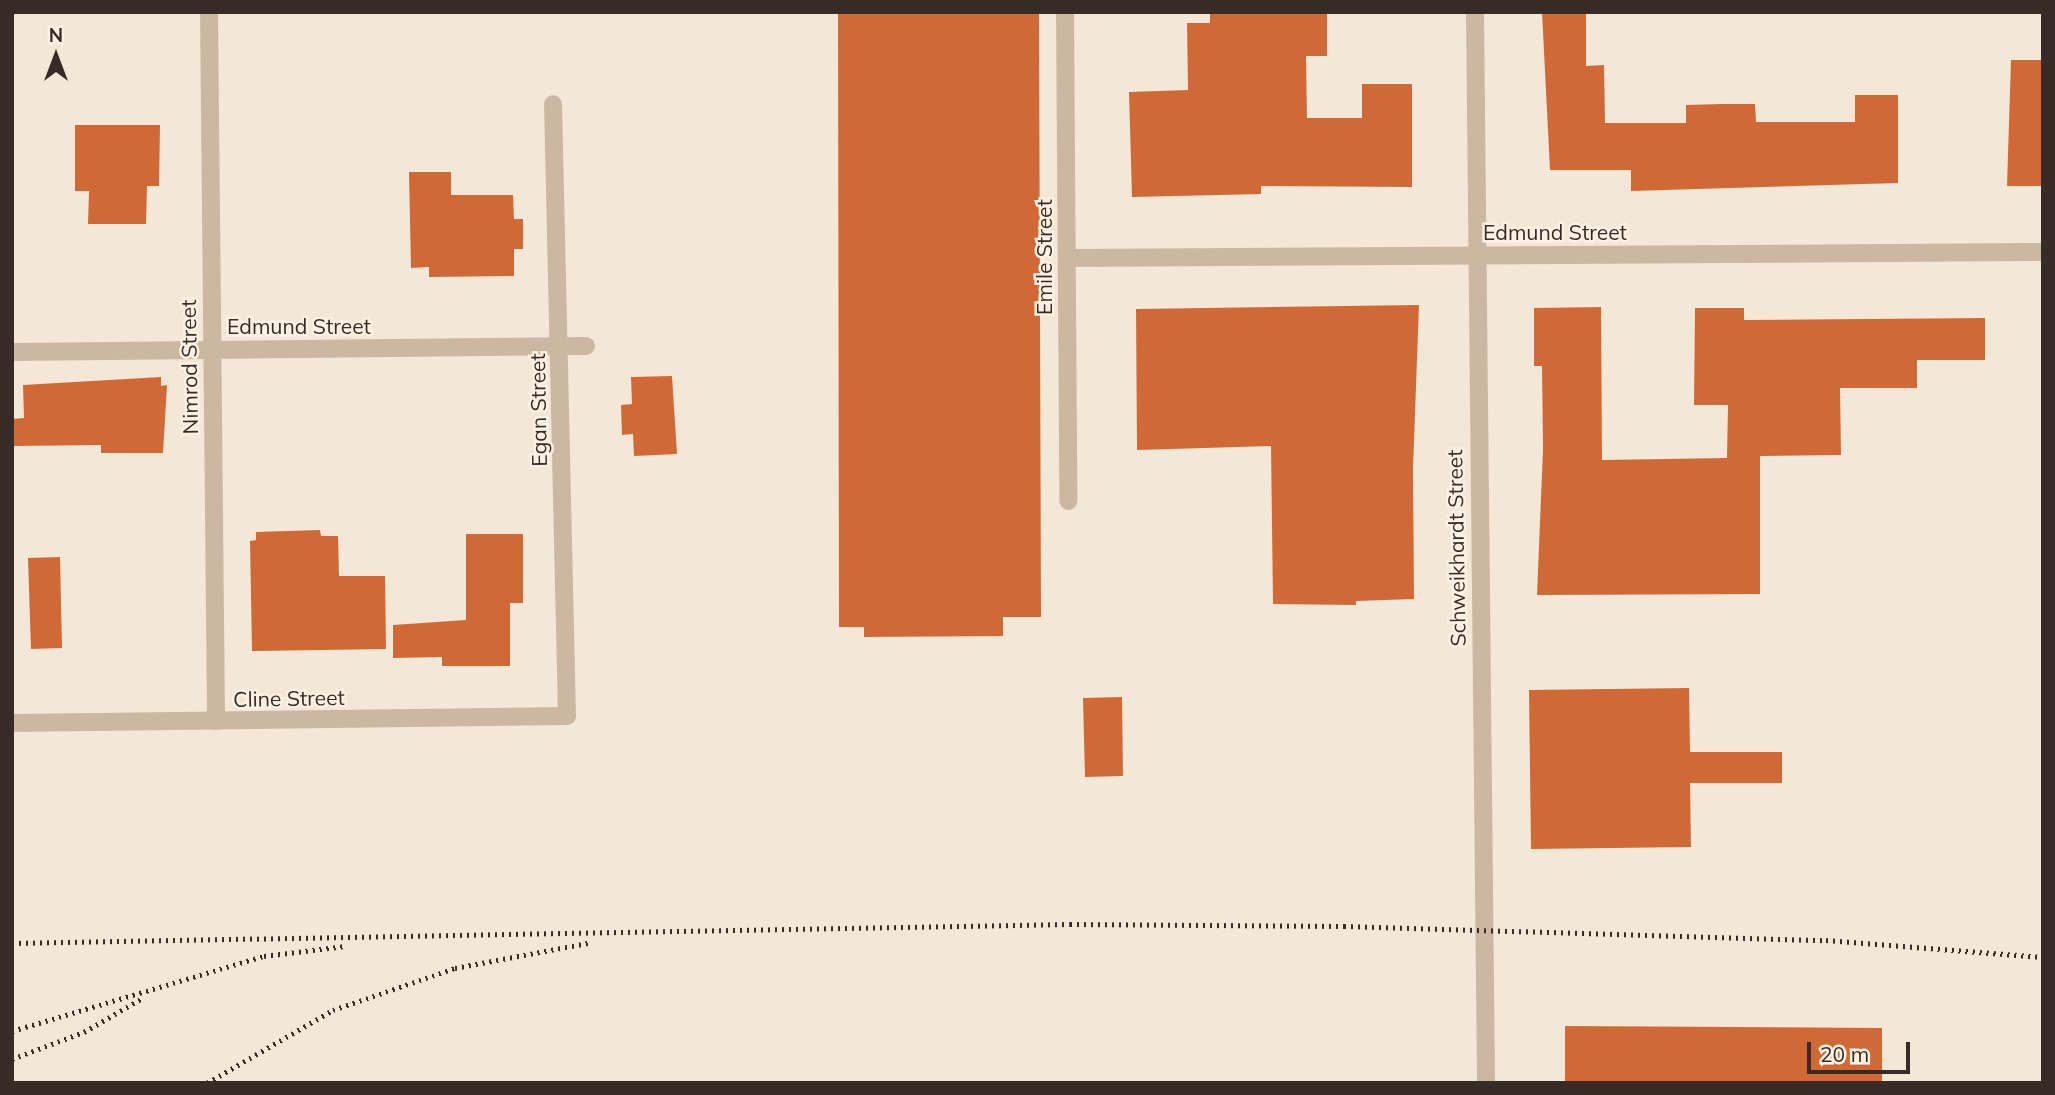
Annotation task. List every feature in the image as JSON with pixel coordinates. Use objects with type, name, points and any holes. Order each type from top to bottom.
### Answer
[{"type":"street","name":"Nimrod Street","points":[[209,12],[216,722]]},
{"type":"street","name":"Emile Street","points":[[1065,12],[1068,501]]},
{"type":"street","name":"Schweikhardt Street","points":[[1475,12],[1475,256],[1486,1083]]},
{"type":"street","name":"Egan Street","points":[[553,104],[567,716]]},
{"type":"street","name":"Edmund Street","points":[[1067,258],[2043,252]]},
{"type":"street","name":"Edmund Street","points":[[12,352],[586,346]]},
{"type":"street","name":"Cline Street","points":[[12,723],[567,716]]},
{"type":"building","points":[[838,12],[1039,12],[1041,617],[1003,617],[1003,636],[864,637],[864,627],[839,627]]},
{"type":"building","points":[[1210,12],[1327,12],[1327,56],[1306,56],[1307,118],[1362,118],[1362,84],[1412,84],[1412,187],[1261,186],[1261,194],[1132,197],[1129,92],[1188,90],[1187,23],[1210,23]]},
{"type":"building","points":[[1542,12],[1586,12],[1586,66],[1604,65],[1605,123],[1686,123],[1686,105],[1722,104],[1755,104],[1756,122],[1855,122],[1855,95],[1898,95],[1898,183],[1631,191],[1631,170],[1550,170]]},
{"type":"building","points":[[2011,60],[2043,60],[2043,186],[2007,186]]},
{"type":"building","points":[[75,125],[160,125],[159,186],[147,186],[146,224],[88,224],[89,191],[75,191]]},
{"type":"building","points":[[409,172],[451,172],[451,195],[513,195],[514,219],[523,219],[523,249],[514,249],[514,276],[429,277],[429,267],[411,268]]},
{"type":"building","points":[[1419,305],[1413,468],[1414,599],[1356,601],[1356,605],[1273,604],[1271,446],[1137,450],[1136,309]]},
{"type":"building","points":[[1601,307],[1602,460],[1727,458],[1728,405],[1694,405],[1695,308],[1744,308],[1744,320],[1985,318],[1985,360],[1917,360],[1917,388],[1840,388],[1841,455],[1760,456],[1760,594],[1537,595],[1543,449],[1542,366],[1534,366],[1534,308]]},
{"type":"building","points":[[672,376],[677,454],[634,456],[633,434],[622,435],[621,405],[632,404],[631,377]]},
{"type":"building","points":[[161,377],[161,386],[167,385],[163,453],[101,453],[101,445],[12,446],[12,419],[24,418],[23,385]]},
{"type":"building","points":[[320,530],[321,536],[338,536],[339,576],[385,576],[386,649],[252,651],[250,541],[256,540],[256,532]]},
{"type":"building","points":[[466,534],[523,534],[523,603],[510,603],[510,666],[442,666],[442,657],[393,658],[393,625],[466,620]]},
{"type":"building","points":[[60,557],[62,648],[31,649],[28,558]]},
{"type":"building","points":[[1689,688],[1690,752],[1782,752],[1782,783],[1690,783],[1691,847],[1531,849],[1529,690]]},
{"type":"building","points":[[1122,697],[1123,776],[1085,777],[1083,698]]},
{"type":"building","points":[[1565,1026],[1882,1028],[1882,1083],[1565,1083]]},
{"type":"railway","points":[[12,943],[1070,924],[1344,926],[1826,940],[2043,957]]},
{"type":"railway","points":[[207,1083],[333,1010],[455,968],[592,942]]},
{"type":"railway","points":[[12,1031],[264,956],[345,946]]},
{"type":"railway","points":[[12,1059],[84,1032],[141,999]]}]
